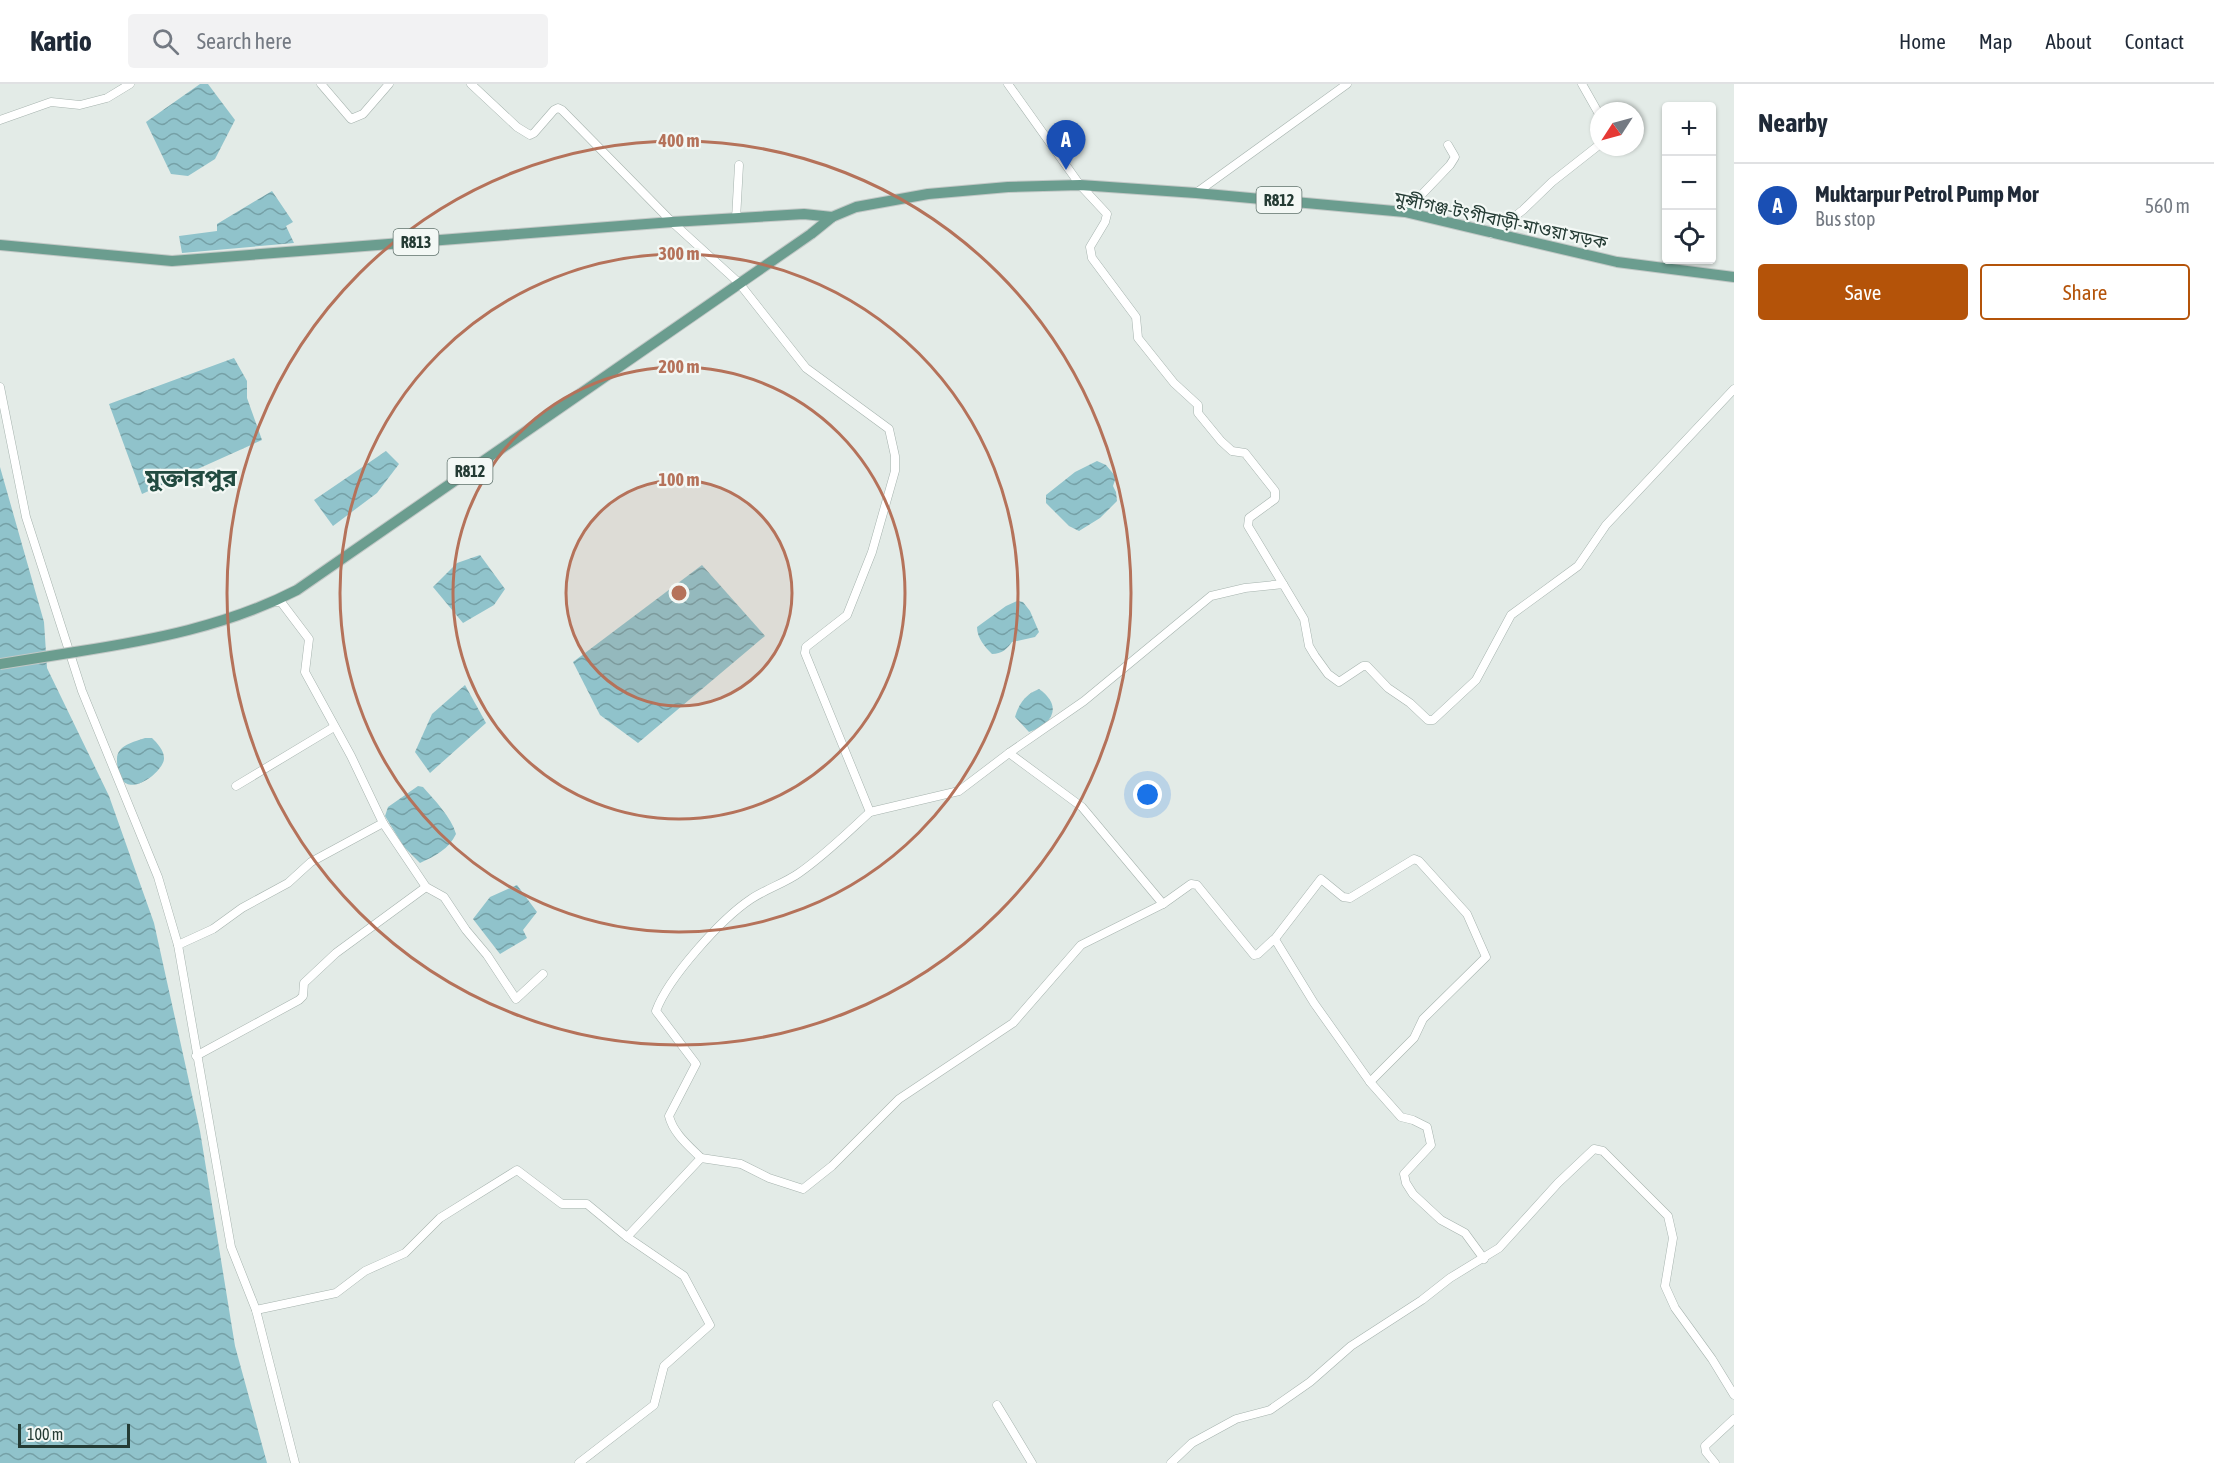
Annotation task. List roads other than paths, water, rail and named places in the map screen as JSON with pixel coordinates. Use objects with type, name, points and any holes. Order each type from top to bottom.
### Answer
[{"type":"main road","name":"মুন্সীগঞ্জ-টংগীবাড়ী-মাওয়া সড়ক","points":[[831,217],[856,207],[928,194],[1008,187],[1080,185],[1197,192],[1405,212],[1617,262],[1729,276]]},
{"type":"main road","name":"R813","points":[[0,245],[172,261],[672,222],[804,214],[831,217]]},
{"type":"main road","name":"R812","points":[[0,664],[181,633],[238,616],[297,590],[811,234],[831,217]]},
{"type":"street","points":[[0,120],[51,102],[80,105],[106,98],[130,84]]},
{"type":"street","points":[[321,84],[351,119],[363,114],[389,84]]},
{"type":"street","points":[[471,84],[517,127],[530,135],[554,110],[558,108],[562,110],[672,222],[739,283],[806,368],[889,429],[895,456],[895,471],[872,552],[847,615],[806,647],[805,653],[870,812]]},
{"type":"street","points":[[1008,84],[1080,185],[1107,214],[1105,222],[1090,247],[1092,258],[1136,317],[1138,338],[1174,383],[1198,405],[1198,414],[1221,441],[1232,451],[1245,453],[1275,491],[1275,499],[1249,518],[1248,526],[1304,620],[1309,646],[1328,674],[1340,682],[1363,666],[1367,666],[1388,688],[1410,703],[1428,720],[1433,720],[1476,680],[1511,615],[1578,566],[1606,525],[1734,389]]},
{"type":"street","points":[[1197,192],[1347,84]]},
{"type":"street","points":[[1582,84],[1592,102]]},
{"type":"street","points":[[1405,212],[1450,165],[1455,153],[1448,145]]},
{"type":"street","points":[[1492,234],[1590,152]]},
{"type":"street","points":[[736,219],[739,165]]},
{"type":"street","points":[[0,387],[26,517],[82,691],[158,877],[178,945],[231,1246],[256,1310],[295,1463]]},
{"type":"street","points":[[1282,584],[1245,588],[1211,596],[1084,701],[959,791],[870,812],[798,874],[750,900],[704,942],[681,969],[657,1008],[657,1015],[696,1064],[669,1116],[671,1124],[701,1158],[741,1164],[769,1178],[803,1189],[832,1166],[898,1099],[1013,1023],[1081,945],[1163,904],[1191,884],[1197,885],[1254,955],[1274,940],[1321,879],[1344,897],[1350,898],[1414,860],[1419,861],[1467,914],[1486,957],[1423,1019],[1414,1038],[1370,1082]]},
{"type":"street","points":[[274,602],[280,602],[309,639],[305,672],[324,704],[383,823],[426,887],[444,897],[516,999],[543,974]]},
{"type":"street","points":[[236,786],[334,727]]},
{"type":"street","points":[[1009,753],[1082,807],[1163,904]]},
{"type":"street","points":[[178,945],[213,929],[242,908],[288,884],[311,862],[383,823]]},
{"type":"street","points":[[196,1056],[299,1000],[303,996],[304,983],[336,953],[426,887]]},
{"type":"street","points":[[1274,940],[1314,1003],[1370,1082],[1401,1117],[1427,1127],[1431,1145],[1404,1174],[1406,1183],[1426,1208],[1446,1224],[1465,1233],[1484,1259]]},
{"type":"street","points":[[1171,1463],[1192,1443],[1236,1419],[1270,1410],[1310,1382],[1351,1346],[1422,1300],[1450,1278],[1500,1248],[1558,1183],[1594,1149],[1603,1151],[1668,1216],[1673,1238],[1665,1286],[1675,1308],[1712,1359],[1734,1395]]},
{"type":"street","points":[[627,1237],[701,1158]]},
{"type":"street","points":[[256,1310],[336,1293],[365,1271],[405,1252],[440,1218],[517,1170],[562,1204],[586,1204],[627,1237],[684,1276],[710,1325],[664,1366],[654,1405],[579,1463]]},
{"type":"street","points":[[997,1405],[1032,1463]]},
{"type":"street","points":[[1714,1463],[1706,1452],[1705,1446],[1734,1419]]},
{"type":"water","points":[[200,84],[208,84],[235,120],[215,159],[188,176],[171,174],[146,122]]},
{"type":"water","points":[[272,191],[293,222],[286,226],[294,243],[182,253],[179,236],[217,231],[217,224]]},
{"type":"water","points":[[234,358],[247,381],[247,398],[262,440],[142,494],[109,404]]},
{"type":"water","points":[[386,451],[399,464],[377,493],[333,526],[314,500]]},
{"type":"water","points":[[1097,461],[1106,465],[1116,477],[1113,486],[1117,501],[1100,518],[1079,531],[1069,526],[1046,503],[1046,495],[1075,472]]},
{"type":"water","points":[[0,467],[44,622],[47,668],[109,796],[154,923],[200,1131],[235,1346],[267,1463],[0,1463]]},
{"type":"water","points":[[480,555],[505,589],[494,605],[463,623],[433,587],[457,563]]},
{"type":"water","points":[[702,565],[765,636],[638,743],[600,715],[573,662]]},
{"type":"water","points":[[1017,601],[1023,602],[1030,611],[1039,632],[1035,637],[1012,642],[1004,651],[992,654],[980,639],[977,627],[1006,606]]},
{"type":"water","points":[[465,685],[486,723],[430,773],[415,752],[432,714]]},
{"type":"water","points":[[1039,689],[1051,702],[1052,714],[1044,724],[1029,732],[1015,717],[1024,700]]},
{"type":"water","points":[[145,738],[152,738],[160,747],[164,758],[162,764],[150,778],[132,785],[124,782],[119,774],[118,754],[123,747]]},
{"type":"water","points":[[418,786],[423,787],[442,809],[456,834],[445,848],[420,863],[404,847],[385,816],[388,807]]},
{"type":"water","points":[[517,885],[537,912],[523,930],[527,938],[500,954],[473,919],[490,897]]},
{"type":"place","name":"Muktarpur Petrol Pump Mor","points":[[1066,170]]},
{"type":"district","name":"মুক্তারপুর","points":[[191,477]]}]
